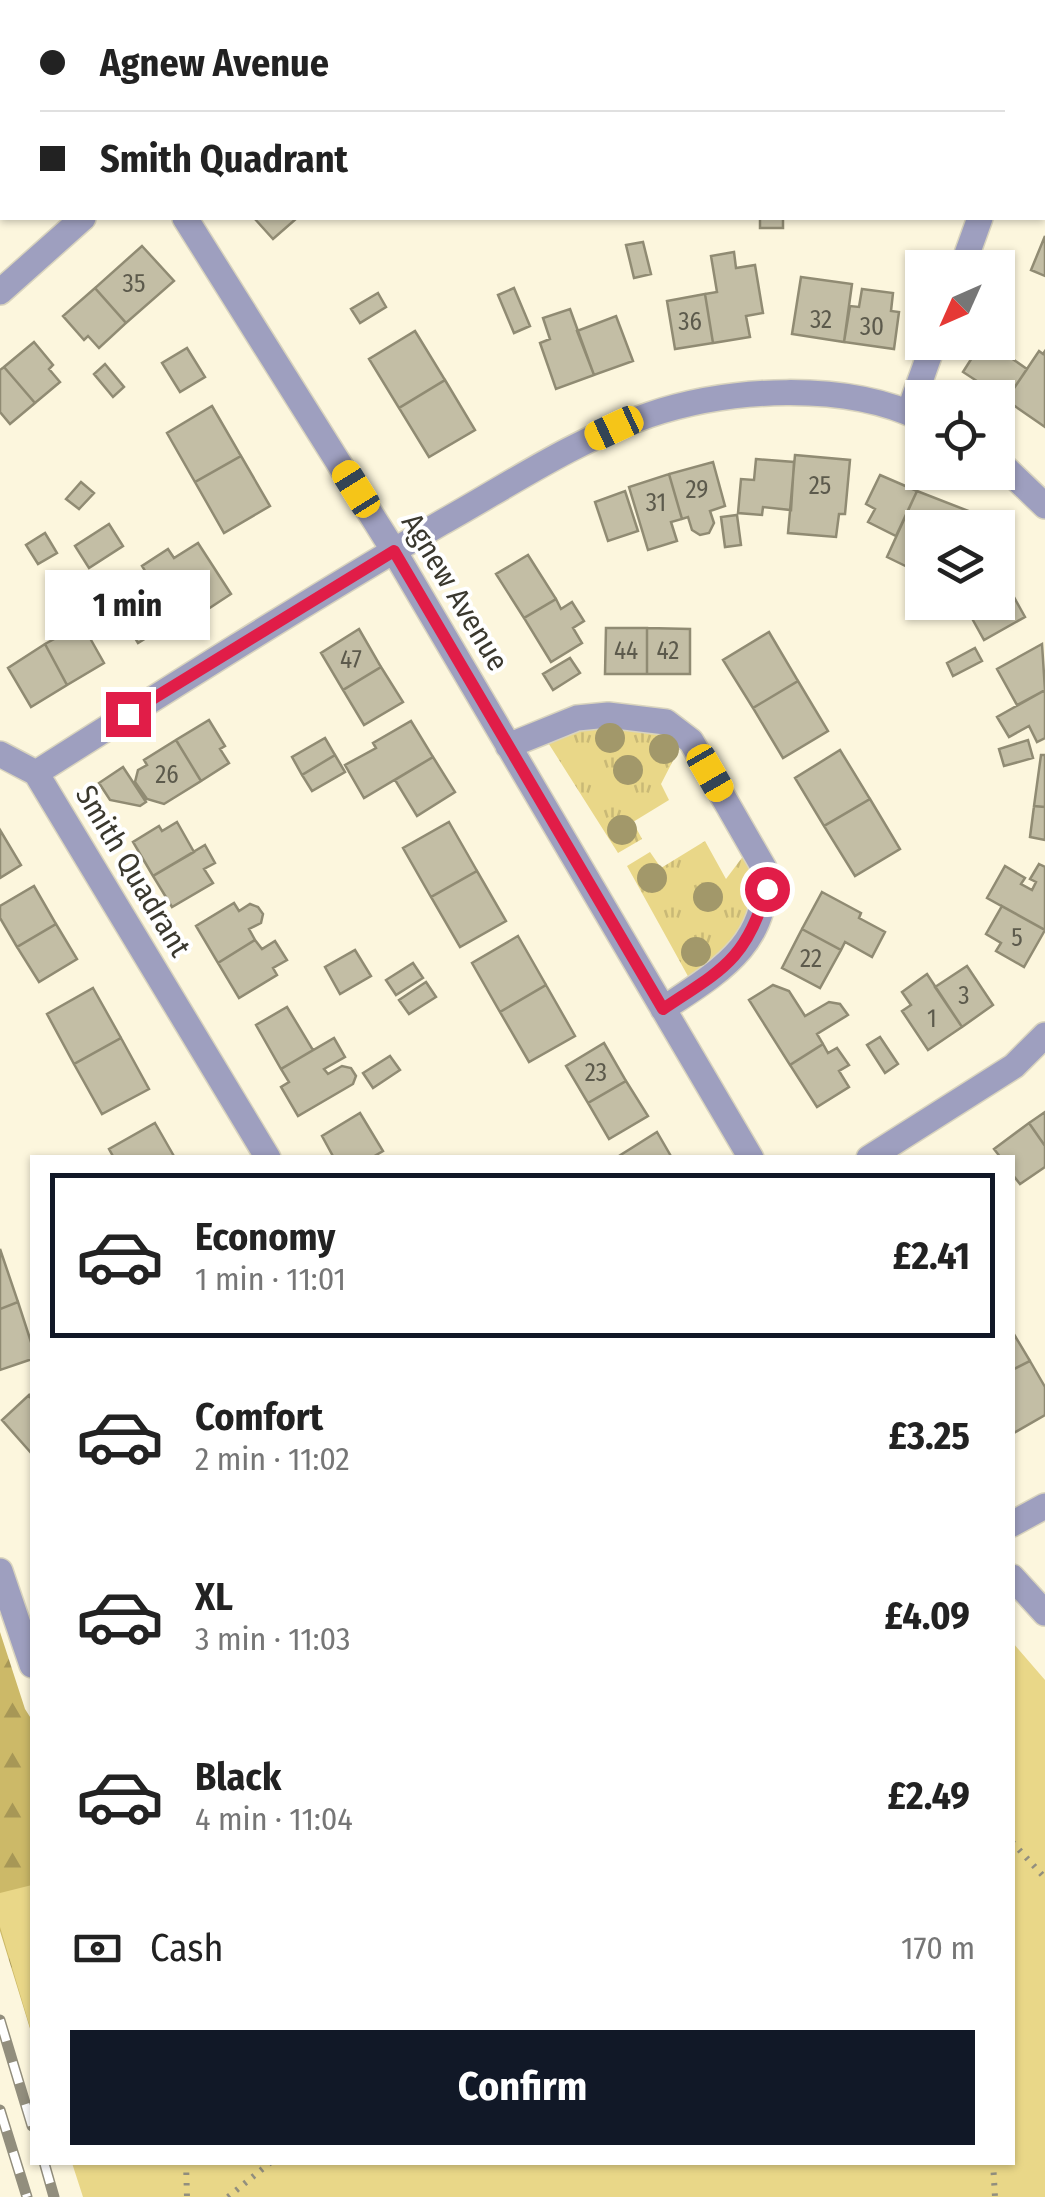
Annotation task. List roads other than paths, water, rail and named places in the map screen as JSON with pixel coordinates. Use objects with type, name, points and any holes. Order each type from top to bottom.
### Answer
[{"type":"street","points":[[0,292],[81,220]]},
{"type":"street","name":"Agnew Avenue","points":[[186,220],[394,551],[749,1155]]},
{"type":"street","points":[[968,250],[979,220]]},
{"type":"street","name":"Smith Quadrant","points":[[266,1155],[36,773],[394,551],[576,446],[652,413],[772,391],[828,394],[905,412]]},
{"type":"street","points":[[1015,477],[1045,506]]},
{"type":"street","points":[[508,746],[577,718],[608,714],[666,722],[691,741],[764,868],[767,889],[754,930],[742,949],[726,967],[663,1009]]},
{"type":"street","points":[[0,754],[36,773]]},
{"type":"street","points":[[875,1155],[1014,1066],[1045,1035]]},
{"type":"street","points":[[1015,1522],[1045,1506]]},
{"type":"street","points":[[0,1571],[30,1659]]},
{"type":"street","points":[[1015,1579],[1045,1613]]},
{"type":"railway","points":[[0,2020],[30,2119]]},
{"type":"railway","points":[[0,2110],[27,2197]]},
{"type":"railway","points":[[45,2165],[54,2197]]}]
